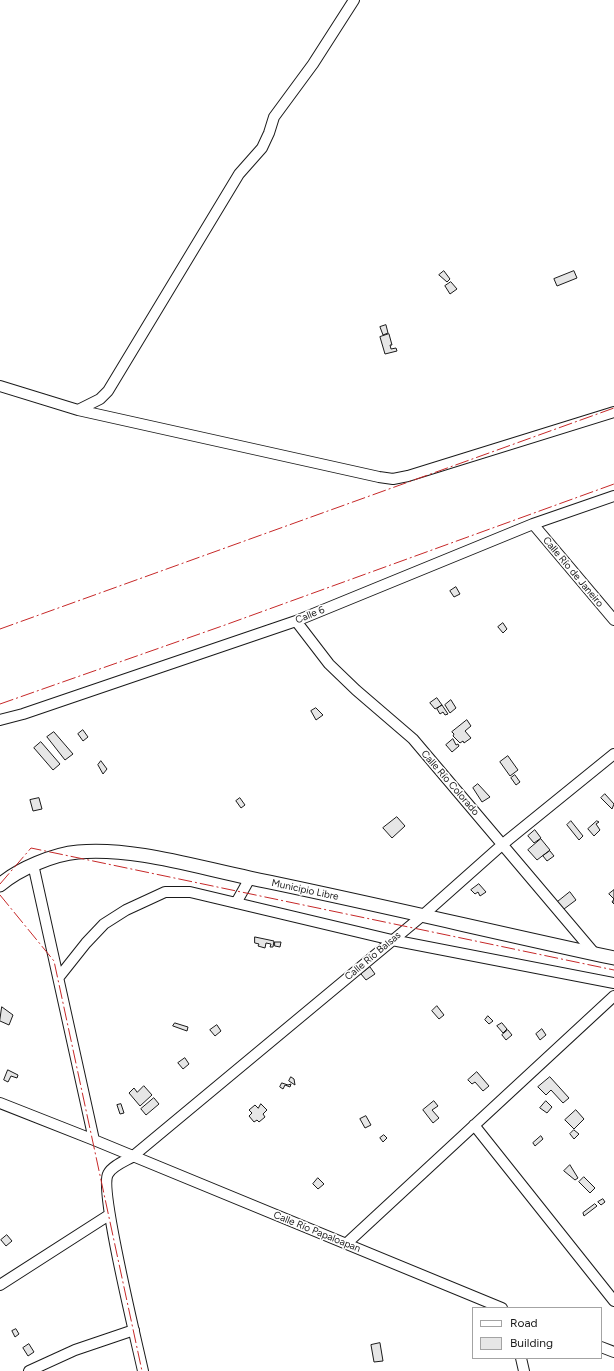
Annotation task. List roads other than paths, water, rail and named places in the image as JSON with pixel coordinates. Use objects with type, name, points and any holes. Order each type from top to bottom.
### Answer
[{"type":"street","points":[[78,410],[100,399],[108,391],[239,174],[262,148],[274,117],[313,64],[354,0]]},
{"type":"street","points":[[0,386],[78,410],[393,479],[408,476],[614,412]]},
{"type":"street","name":"Calle 6","points":[[0,720],[23,714],[296,621],[533,524],[614,496]]},
{"type":"street","name":"Calle Río de Janeiro","points":[[533,524],[614,620]]},
{"type":"street","name":"Calle Río Colorado","points":[[296,621],[329,664],[356,690],[413,739],[595,954]]},
{"type":"street","name":"Calle Río Balsas","points":[[143,1371],[109,1215],[105,1184],[108,1174],[114,1168],[132,1157],[422,916],[503,844],[614,754]]},
{"type":"street","name":"Municipio Libre","points":[[0,885],[10,876],[33,864],[76,852],[124,852],[250,878],[614,958]]},
{"type":"street","points":[[33,864],[94,1140]]},
{"type":"street","points":[[236,903],[250,878]]},
{"type":"street","points":[[59,977],[86,943],[104,924],[147,899],[165,892],[190,892],[392,940],[614,983]]},
{"type":"street","points":[[346,1244],[614,996]]},
{"type":"street","name":"Calle Río Papaloapan","points":[[0,1103],[94,1140],[132,1157],[500,1307]]},
{"type":"street","points":[[474,1125],[614,1301]]},
{"type":"street","points":[[0,1285],[109,1215]]},
{"type":"street","points":[[29,1371],[75,1350],[134,1330]]},
{"type":"street","points":[[602,1347],[614,1352]]},
{"type":"street","points":[[521,1359],[524,1371]]}]
